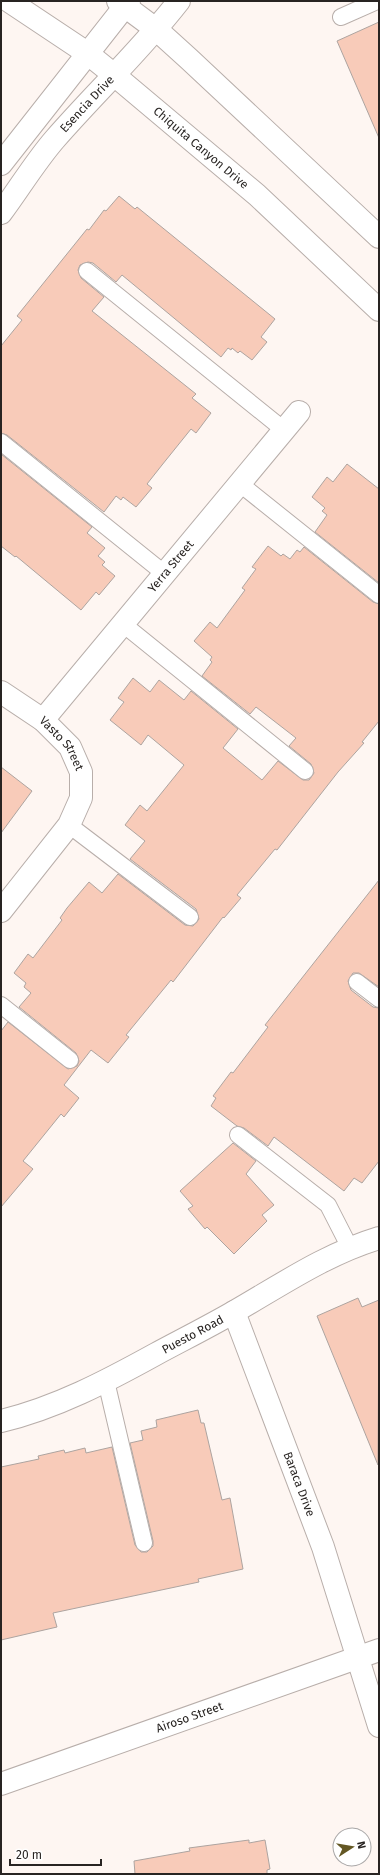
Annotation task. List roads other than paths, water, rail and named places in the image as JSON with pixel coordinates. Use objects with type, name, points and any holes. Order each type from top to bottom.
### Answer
[{"type":"street","name":"Chiquita Canyon Drive","points":[[9,1],[87,53],[113,74],[257,195],[379,310]]},
{"type":"street","name":"Esencia Drive","points":[[1,213],[54,140],[113,74],[156,30],[180,1]]},
{"type":"street","points":[[1,164],[124,3],[216,84],[379,237]]},
{"type":"street","name":"Yerra Street","points":[[44,720],[299,412]]},
{"type":"street","name":"Vasto Street","points":[[1,692],[44,720],[70,747],[81,772],[81,798],[69,825],[1,912]]},
{"type":"street","name":"Puesto Road","points":[[1,1421],[60,1402],[106,1381],[234,1312],[282,1282],[350,1248],[378,1242]]},
{"type":"street","name":"Baraca Drive","points":[[234,1312],[322,1547],[379,1726]]},
{"type":"street","name":"Airoso Street","points":[[1,1784],[379,1650]]},
{"type":"lane","points":[[340,17],[377,1]]},
{"type":"lane","points":[[87,271],[284,430]]},
{"type":"lane","points":[[1,442],[165,574]]},
{"type":"lane","points":[[239,483],[379,595]]},
{"type":"lane","points":[[123,624],[305,771]]},
{"type":"lane","points":[[69,825],[190,917]]},
{"type":"lane","points":[[357,982],[379,999]]},
{"type":"lane","points":[[1,1005],[70,1060]]},
{"type":"lane","points":[[238,1135],[328,1205],[350,1248]]},
{"type":"lane","points":[[106,1381],[144,1543]]}]
